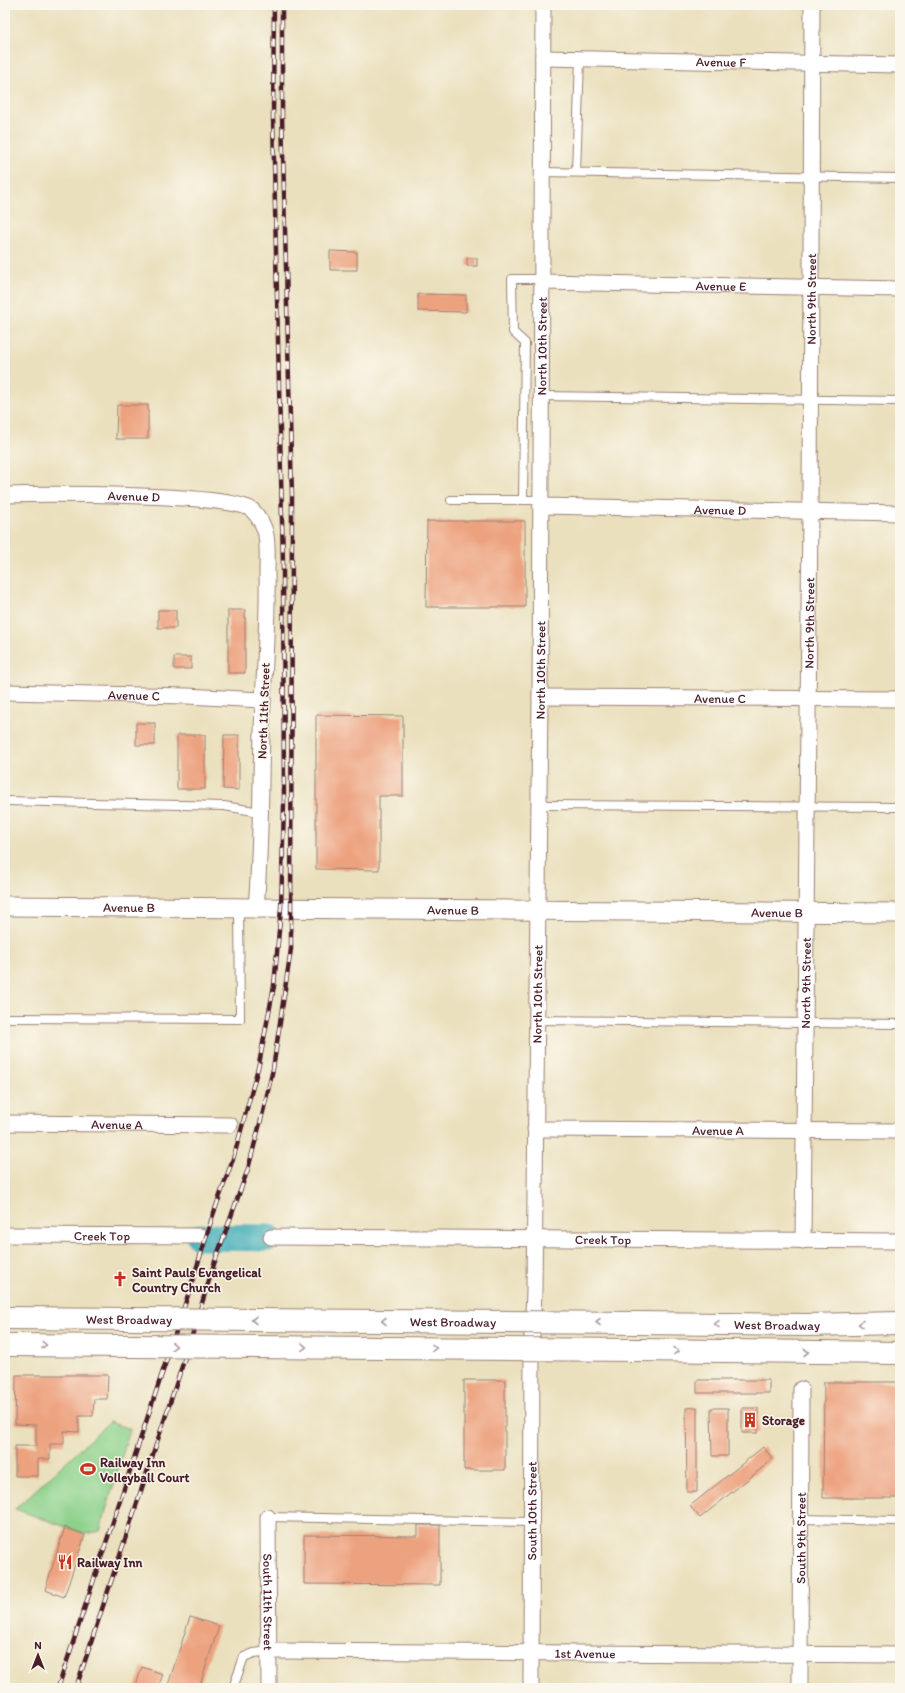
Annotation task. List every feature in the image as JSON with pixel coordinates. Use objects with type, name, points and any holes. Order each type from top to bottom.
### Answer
[{"type":"main road","name":"West Broadway","points":[[5,1318],[807,1325],[900,1323]]},
{"type":"main road","name":"West Broadway","points":[[5,1344],[900,1353]]},
{"type":"street","name":"North 10th Street","points":[[532,1335],[536,1129],[540,696],[543,5]]},
{"type":"street","name":"North 9th Street","points":[[804,1241],[810,511],[812,5]]},
{"type":"street","name":"Avenue F","points":[[543,58],[900,65]]},
{"type":"street","name":"Avenue E","points":[[542,281],[900,289]]},
{"type":"street","name":"Avenue D","points":[[5,495],[149,497],[224,502],[241,505],[251,509],[258,517]]},
{"type":"street","name":"Avenue D","points":[[541,503],[900,513]]},
{"type":"street","name":"North 11th Street","points":[[247,908],[259,868],[263,700],[268,601],[267,545],[264,526],[258,517]]},
{"type":"street","name":"Avenue C","points":[[5,692],[186,696],[263,700]]},
{"type":"street","name":"Avenue C","points":[[540,696],[900,699]]},
{"type":"street","name":"Avenue B","points":[[5,906],[900,912]]},
{"type":"street","name":"Avenue A","points":[[5,1123],[230,1125]]},
{"type":"street","name":"Avenue A","points":[[536,1129],[900,1131]]},
{"type":"street","name":"Creek Top","points":[[5,1235],[200,1236]]},
{"type":"street","name":"Creek Top","points":[[271,1237],[900,1241]]},
{"type":"street","name":"South 10th Street","points":[[531,1688],[532,1335]]},
{"type":"street","name":"South 9th Street","points":[[800,1688],[801,1389]]},
{"type":"street","name":"South 11th Street","points":[[268,1517],[270,1651],[269,1688]]},
{"type":"street","name":"1st Avenue","points":[[270,1651],[531,1651],[900,1655]]},
{"type":"lane","points":[[576,172],[580,59]]},
{"type":"lane","points":[[542,172],[900,178]]},
{"type":"lane","points":[[523,500],[525,343],[513,332],[512,279],[542,281]]},
{"type":"lane","points":[[542,396],[900,401]]},
{"type":"lane","points":[[451,500],[523,500],[541,503]]},
{"type":"lane","points":[[5,801],[224,806],[260,812]]},
{"type":"lane","points":[[539,805],[900,807]]},
{"type":"lane","points":[[5,1018],[240,1018],[247,908]]},
{"type":"lane","points":[[537,1020],[900,1024]]},
{"type":"lane","points":[[268,1517],[532,1522]]},
{"type":"lane","points":[[800,1519],[900,1521]]},
{"type":"lane","points":[[233,1688],[244,1657],[254,1653],[270,1651]]},
{"type":"green space","name":"Railway Inn Volleyball Court","points":[[109,1422],[130,1429],[100,1531],[86,1534],[15,1509]]},
{"type":"building","points":[[330,251],[357,252],[357,270],[330,270]]},
{"type":"building","points":[[467,258],[477,258],[477,266],[467,266]]},
{"type":"building","points":[[418,294],[466,295],[466,312],[418,311]]},
{"type":"building","points":[[117,405],[148,405],[148,439],[116,439]]},
{"type":"building","points":[[427,521],[525,521],[525,607],[426,607]]},
{"type":"building","points":[[158,610],[176,610],[176,628],[158,628]]},
{"type":"building","points":[[228,610],[245,610],[245,673],[228,673]]},
{"type":"building","points":[[174,657],[191,657],[191,669],[174,669]]},
{"type":"building","points":[[316,715],[403,716],[403,796],[379,796],[379,870],[316,869]]},
{"type":"building","points":[[136,723],[155,723],[155,745],[136,745]]},
{"type":"building","points":[[177,735],[205,735],[205,789],[177,789]]},
{"type":"building","points":[[224,735],[239,735],[239,790],[223,789]]},
{"type":"building","points":[[16,1375],[108,1375],[107,1399],[94,1399],[93,1416],[79,1416],[79,1432],[64,1431],[64,1444],[50,1444],[50,1459],[38,1459],[38,1476],[15,1476],[15,1446],[36,1446],[36,1425],[15,1424]]},
{"type":"building","points":[[464,1380],[505,1380],[505,1470],[464,1470]]},
{"type":"building","points":[[697,1380],[769,1380],[769,1393],[697,1393]]},
{"type":"building","points":[[824,1382],[900,1382],[900,1498],[823,1498]]},
{"type":"building","points":[[697,1407],[697,1492],[687,1492],[686,1408]]},
{"type":"building","points":[[711,1408],[728,1408],[728,1456],[712,1456]]},
{"type":"building","name":"Storage","points":[[742,1408],[758,1408],[758,1433],[742,1433]]},
{"type":"building","points":[[763,1447],[773,1459],[700,1518],[690,1506]]},
{"type":"building","points":[[418,1525],[440,1525],[440,1585],[304,1584],[304,1535],[418,1536]]},
{"type":"building","name":"Railway Inn","points":[[65,1527],[85,1535],[64,1597],[45,1590]]},
{"type":"building","points":[[190,1617],[219,1626],[199,1688],[167,1688]]},
{"type":"building","points":[[142,1667],[163,1674],[158,1688],[135,1688]]},
{"type":"waterway","points":[[200,1237],[268,1238]]},
{"type":"railway","points":[[58,1688],[190,1289],[212,1218],[234,1156],[259,1064],[274,986],[281,908],[284,805],[283,564],[273,117],[274,5]]},
{"type":"railway","points":[[76,1688],[191,1339],[214,1264],[248,1169],[273,1069],[291,949],[292,495],[282,115],[282,5]]},
{"type":"place","name":"Saint Pauls Evangelical Country Church","points":[[120,1279]]},
{"type":"place","name":"Storage","points":[[750,1420]]},
{"type":"place","name":"Railway Inn Volleyball Court","points":[[88,1469]]},
{"type":"place","name":"Railway Inn","points":[[65,1562]]}]
